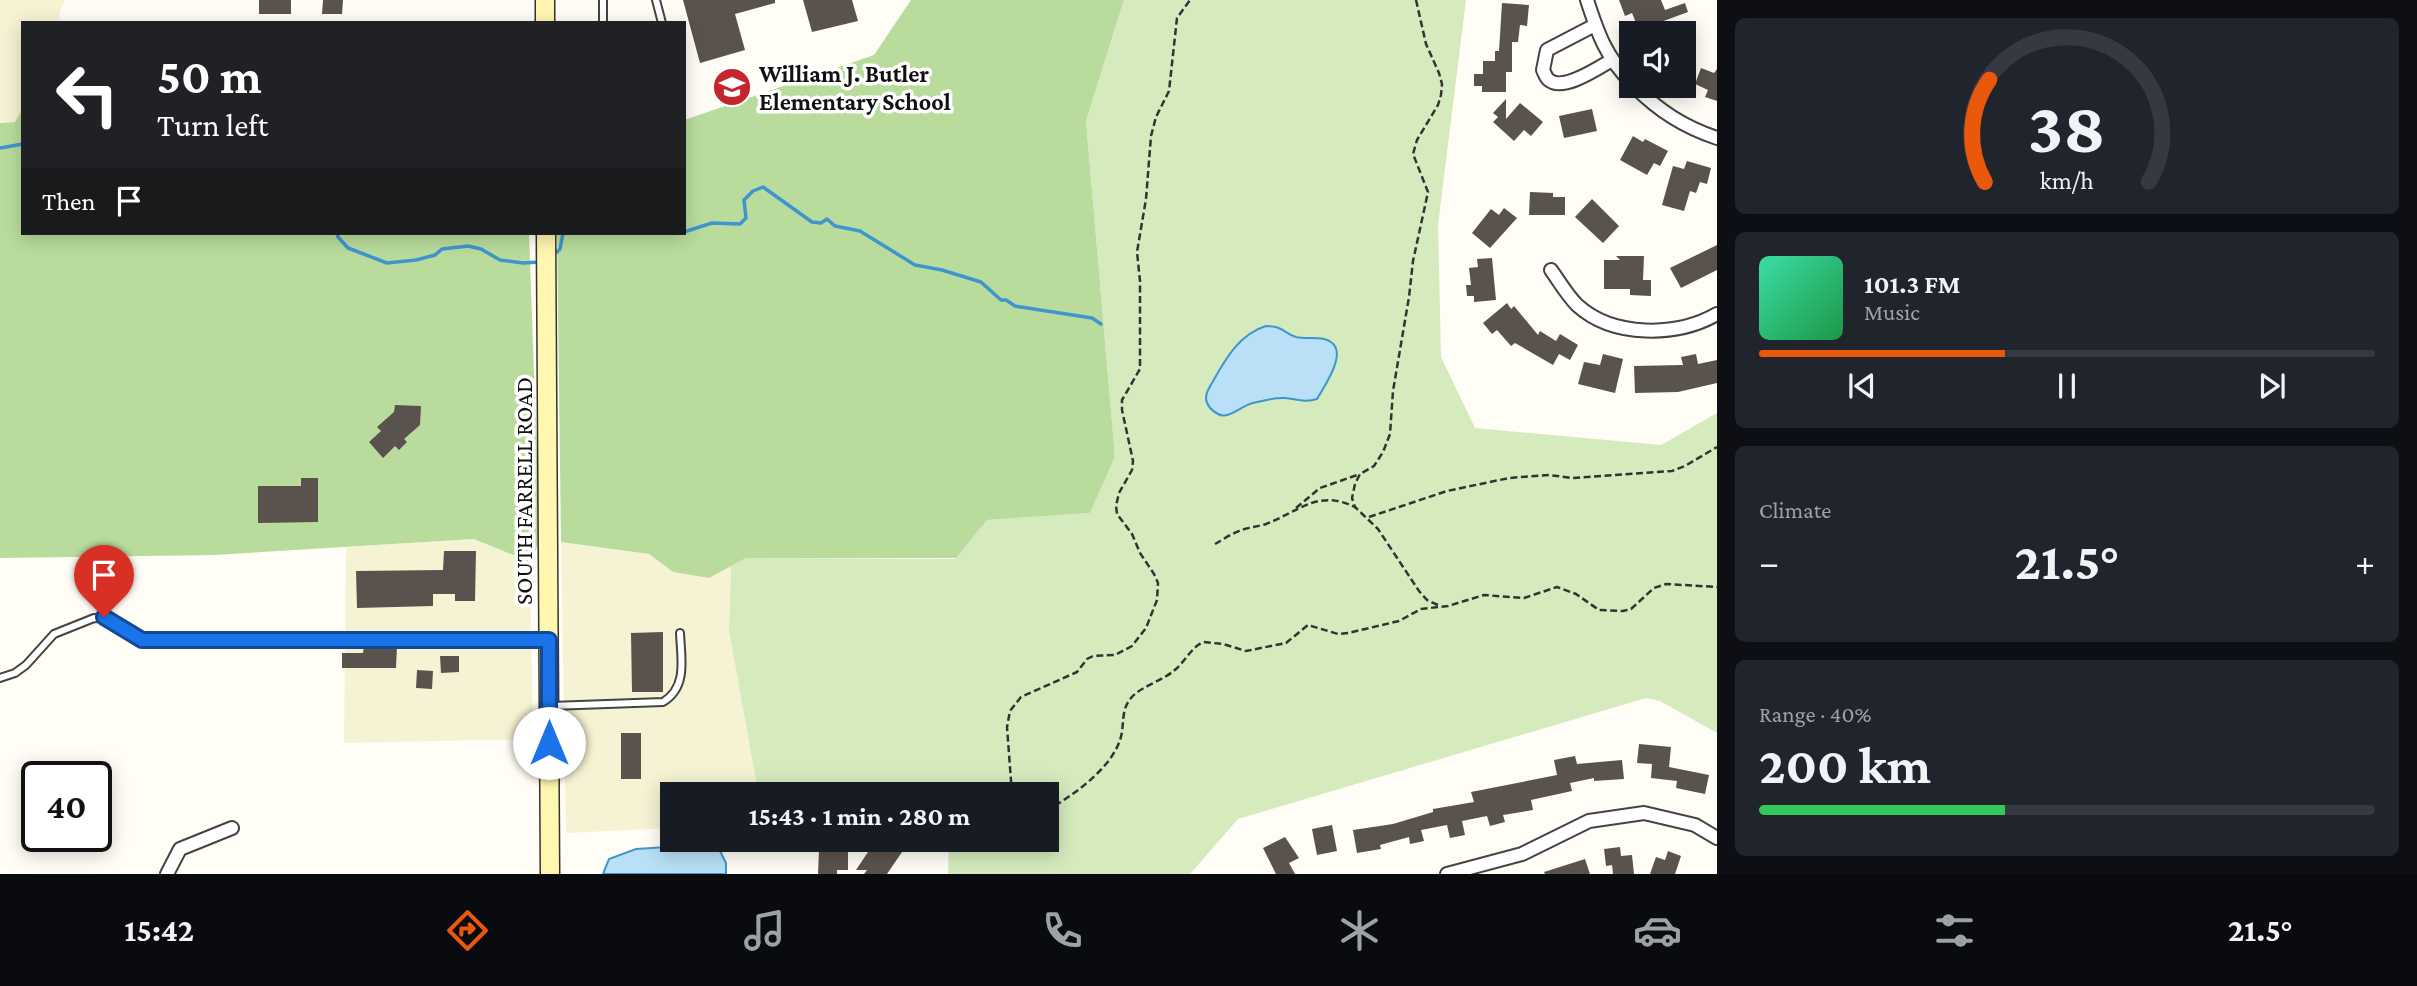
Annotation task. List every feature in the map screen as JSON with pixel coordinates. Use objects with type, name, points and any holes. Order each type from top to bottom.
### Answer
[{"type":"street","points":[[545,0],[545,21]]},
{"type":"street","points":[[1587,0],[1595,25],[1612,61],[1619,69]]},
{"type":"street","points":[[1595,25],[1547,50],[1543,70],[1549,80],[1558,84],[1571,82],[1612,61]]},
{"type":"street","points":[[1646,98],[1656,108],[1692,130],[1717,138]]},
{"type":"street","name":"SOUTH FARRELL ROAD","points":[[546,235],[550,874]]},
{"type":"street","points":[[1551,270],[1578,305],[1603,321],[1633,330],[1670,330],[1704,321],[1717,314]]},
{"type":"street","points":[[1447,874],[1522,854],[1589,821],[1644,813],[1695,825],[1717,838]]},
{"type":"street","points":[[167,874],[180,849],[232,828]]},
{"type":"lane","points":[[603,0],[603,21]]},
{"type":"lane","points":[[656,0],[661,21]]},
{"type":"lane","points":[[0,678],[15,673],[26,665],[54,634],[94,618],[104,617],[142,640],[549,640]]},
{"type":"lane","points":[[549,706],[663,702],[672,696],[682,674],[680,633]]},
{"type":"path","points":[[1011,782],[1007,719],[1014,704],[1033,690],[1077,672],[1087,659],[1124,652],[1140,637],[1157,600],[1158,583],[1132,534],[1117,514],[1116,506],[1119,493],[1132,470],[1133,461],[1122,400],[1140,369],[1140,281],[1137,252],[1146,199],[1151,136],[1156,117],[1169,91],[1177,18],[1190,0]]},
{"type":"path","points":[[1214,544],[1239,531],[1269,523],[1296,508],[1320,488],[1360,474],[1374,466],[1390,434],[1393,391],[1416,240],[1428,192],[1413,154],[1417,140],[1438,105],[1442,84],[1426,44],[1416,0]]},
{"type":"path","points":[[1368,518],[1447,491],[1509,478],[1549,475],[1572,478],[1672,471],[1717,447]]},
{"type":"path","points":[[1355,506],[1352,498],[1360,474]]},
{"type":"path","points":[[1296,508],[1331,499],[1355,506],[1368,518],[1419,591],[1427,600],[1440,606]]},
{"type":"path","points":[[1059,802],[1087,783],[1115,751],[1126,706],[1131,697],[1169,675],[1197,645],[1212,642],[1246,651],[1286,643],[1308,625],[1338,634],[1348,633],[1399,621],[1421,609],[1448,606],[1484,596],[1524,598],[1557,587],[1576,594],[1599,610],[1623,611],[1631,609],[1654,587],[1666,584],[1717,587]]},
{"type":"shaded area","points":[[0,0],[65,0],[59,14],[60,21],[21,21],[21,112],[15,122],[0,122]]},
{"type":"shaded area","points":[[474,539],[530,562],[533,739],[344,743],[346,547]]},
{"type":"shaded area","points":[[561,542],[649,554],[673,572],[708,578],[731,566],[729,631],[756,782],[660,782],[660,829],[566,833]]},
{"type":"green space","points":[[911,0],[1124,0],[1086,121],[1115,457],[1090,513],[987,520],[956,558],[746,558],[709,578],[673,572],[649,554],[561,542],[557,235],[686,235],[686,119],[874,55]]},
{"type":"green space","points":[[1124,0],[1466,0],[1438,225],[1441,357],[1475,428],[1661,445],[1717,413],[1717,733],[1660,701],[1646,698],[1238,819],[1190,874],[948,874],[949,852],[1059,852],[1059,782],[756,782],[729,631],[731,566],[746,558],[955,559],[987,520],[1090,513],[1115,457],[1086,121]]},
{"type":"green space","points":[[21,112],[21,235],[529,235],[540,541],[530,562],[474,539],[215,555],[0,558],[0,123],[15,122]]},
{"type":"water","points":[[1266,326],[1280,328],[1296,337],[1321,338],[1332,343],[1337,357],[1326,385],[1317,399],[1273,399],[1249,404],[1231,414],[1218,414],[1207,403],[1209,388],[1240,341]]},
{"type":"water","points":[[660,847],[660,852],[720,852],[726,863],[726,874],[603,874],[609,859],[636,849]]},
{"type":"building","points":[[259,0],[291,0],[291,14],[259,14]]},
{"type":"building","points":[[323,0],[343,0],[342,14],[322,14]]},
{"type":"building","name":"William J. Butler Elementary School","points":[[683,0],[775,0],[775,3],[735,14],[745,50],[700,63]]},
{"type":"building","name":"William J. Butler Elementary School","points":[[803,0],[852,0],[858,21],[812,32]]},
{"type":"building","points":[[1619,0],[1661,0],[1665,10],[1685,3],[1688,12],[1664,21],[1635,21],[1632,13],[1625,16]]},
{"type":"building","points":[[1502,3],[1529,5],[1527,26],[1520,25],[1518,42],[1512,42],[1512,72],[1506,72],[1506,92],[1482,92],[1482,86],[1474,86],[1474,74],[1483,74],[1483,61],[1495,61],[1495,51],[1499,51]]},
{"type":"building","points":[[1701,68],[1714,73],[1717,69],[1717,101],[1705,97],[1708,90],[1696,84]]},
{"type":"building","points":[[1506,99],[1506,119],[1520,103],[1543,122],[1531,136],[1524,130],[1514,141],[1493,122],[1498,117],[1493,113]]},
{"type":"building","points":[[1592,109],[1597,131],[1564,138],[1559,116]]},
{"type":"building","points":[[1633,136],[1668,151],[1660,166],[1654,163],[1647,175],[1620,160]]},
{"type":"building","points":[[1687,161],[1711,168],[1707,184],[1700,182],[1696,193],[1690,191],[1684,211],[1662,205],[1673,166],[1684,169]]},
{"type":"building","points":[[1530,192],[1553,193],[1553,197],[1565,197],[1565,215],[1529,215]]},
{"type":"building","points":[[1592,199],[1619,226],[1603,243],[1575,217]]},
{"type":"building","points":[[1504,208],[1517,218],[1490,248],[1472,233],[1491,209],[1499,215]]},
{"type":"building","points":[[1717,245],[1717,270],[1681,288],[1670,268]]},
{"type":"building","points":[[1616,256],[1644,256],[1643,280],[1651,280],[1651,296],[1630,295],[1630,289],[1604,289],[1604,260],[1620,260]]},
{"type":"building","points":[[1492,258],[1496,300],[1474,302],[1474,296],[1467,296],[1466,285],[1471,285],[1469,268],[1478,267],[1477,259]]},
{"type":"building","points":[[1507,303],[1511,309],[1514,306],[1538,335],[1540,331],[1556,341],[1560,334],[1578,345],[1570,360],[1559,354],[1553,365],[1515,343],[1511,346],[1497,330],[1492,334],[1483,323]]},
{"type":"building","points":[[1603,354],[1623,359],[1615,393],[1578,384],[1584,362],[1600,365]]},
{"type":"building","points":[[1696,354],[1698,364],[1717,360],[1717,383],[1678,392],[1635,393],[1634,366],[1683,365],[1681,357]]},
{"type":"building","points":[[395,405],[421,406],[420,425],[404,439],[407,442],[399,450],[395,446],[383,458],[369,442],[381,431],[377,427],[394,412]]},
{"type":"building","points":[[301,478],[318,478],[318,522],[258,523],[258,486],[301,486]]},
{"type":"building","points":[[444,551],[476,551],[475,601],[455,601],[455,594],[433,594],[433,606],[357,608],[356,571],[443,570]]},
{"type":"building","points":[[663,632],[663,692],[632,692],[631,633]]},
{"type":"building","points":[[364,646],[397,646],[396,668],[342,668],[342,653],[363,653]]},
{"type":"building","points":[[440,656],[459,656],[459,672],[441,673]]},
{"type":"building","points":[[417,670],[433,671],[432,689],[416,688]]},
{"type":"building","points":[[621,733],[641,733],[641,779],[621,779]]},
{"type":"building","points":[[1639,744],[1671,747],[1669,767],[1709,775],[1705,794],[1676,788],[1677,781],[1651,778],[1652,764],[1637,763]]},
{"type":"building","points":[[1575,756],[1577,764],[1622,760],[1624,779],[1594,781],[1594,778],[1570,783],[1572,791],[1531,800],[1533,810],[1503,815],[1505,822],[1490,826],[1487,816],[1462,821],[1465,835],[1450,838],[1447,825],[1421,830],[1424,841],[1410,844],[1409,837],[1380,845],[1381,849],[1357,853],[1353,830],[1393,824],[1433,812],[1433,809],[1474,802],[1471,792],[1557,775],[1554,760]]},
{"type":"building","points":[[1332,825],[1337,851],[1317,855],[1312,829]]},
{"type":"building","points":[[1285,837],[1299,858],[1289,863],[1295,874],[1276,874],[1263,848]]},
{"type":"building","points":[[1620,847],[1621,856],[1632,855],[1634,874],[1613,874],[1612,865],[1606,866],[1604,849]]},
{"type":"building","points":[[1668,851],[1681,856],[1675,874],[1650,874],[1656,857],[1665,860]]},
{"type":"building","points":[[819,852],[848,852],[848,870],[837,870],[837,874],[818,874]]},
{"type":"building","points":[[868,852],[902,852],[887,874],[864,874],[867,870],[856,870]]},
{"type":"building","points":[[1585,859],[1590,874],[1544,872]]},
{"type":"waterway","points":[[0,148],[21,144]]},
{"type":"waterway","points":[[686,231],[712,223],[740,224],[746,218],[744,200],[753,191],[763,187],[812,222],[821,223],[827,219],[835,226],[860,231],[915,265],[981,282],[1001,300],[1015,306],[1092,318],[1101,324]]},
{"type":"waterway","points":[[338,235],[348,248],[387,263],[416,260],[435,255],[442,249],[468,246],[481,249],[500,260],[540,262]]},
{"type":"waterway","points":[[557,252],[563,235]]},
{"type":"place","name":"William J. Butler Elementary School","points":[[732,87]]},
{"type":"route","points":[[104,617],[142,640],[549,640],[549,743]]}]
